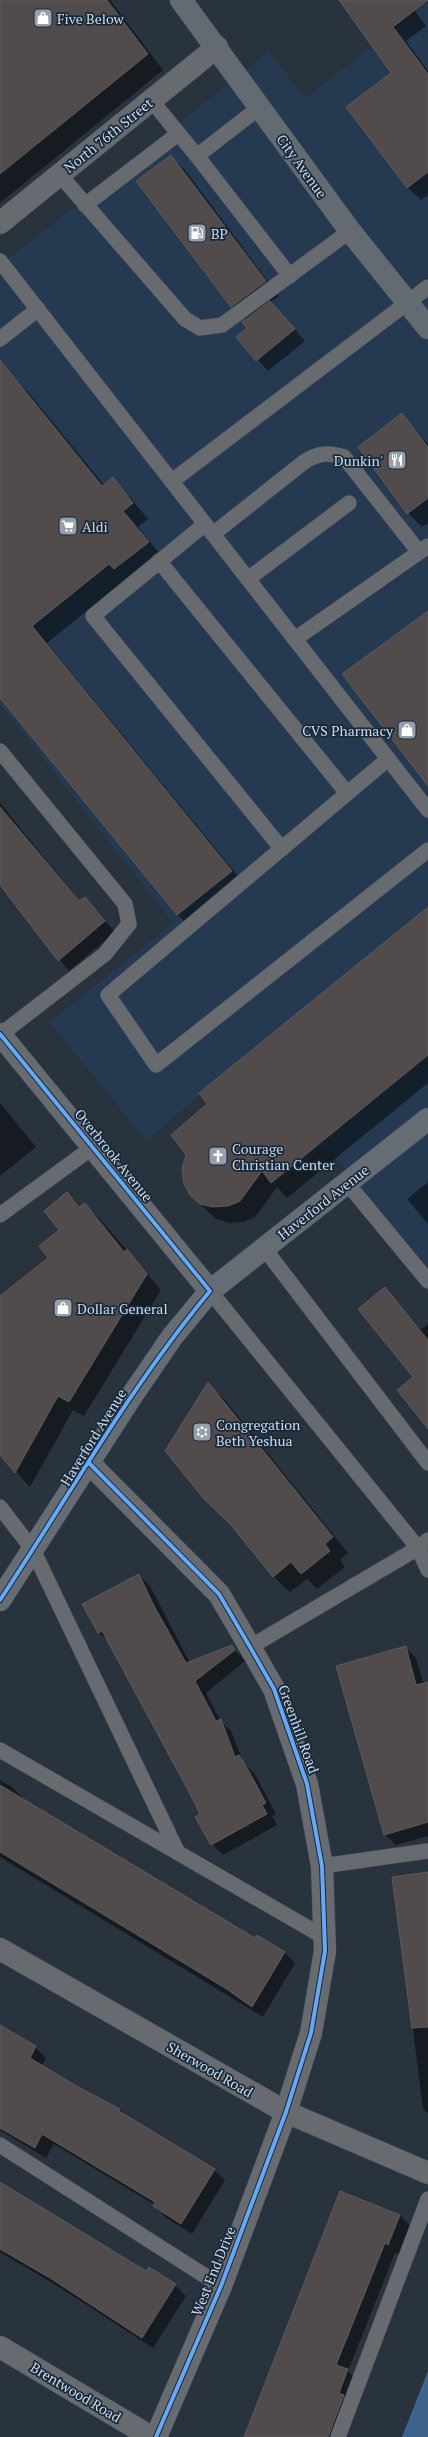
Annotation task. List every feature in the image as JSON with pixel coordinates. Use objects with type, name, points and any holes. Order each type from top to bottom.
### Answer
[{"type":"highway","name":"City Avenue","points":[[181,0],[217,47],[350,231],[408,301],[428,328]]},
{"type":"main road","name":"Haverford Avenue","points":[[0,1600],[172,1337],[210,1291],[428,1119]]},
{"type":"street","name":"North 76th Street","points":[[0,223],[217,47]]},
{"type":"street","name":"Overbrook Avenue","points":[[0,1034],[210,1291]]},
{"type":"street","name":"Greenhill Road","points":[[89,1463],[219,1594],[274,1689],[307,1784],[322,1866],[325,1951],[310,2033],[286,2112]]},
{"type":"street","name":"Sherwood Road","points":[[0,1949],[286,2112],[428,2172]]},
{"type":"street","name":"West End Drive","points":[[156,2437],[221,2286],[286,2112]]},
{"type":"street","name":"Brentwood Road","points":[[0,2347],[151,2437]]},
{"type":"lane","points":[[151,100],[197,156],[290,276]]},
{"type":"lane","points":[[197,156],[260,107]]},
{"type":"lane","points":[[86,205],[178,134]]},
{"type":"lane","points":[[60,175],[185,319],[200,328],[222,325],[350,231]]},
{"type":"lane","points":[[0,261],[428,810]]},
{"type":"lane","points":[[172,482],[428,287]]},
{"type":"lane","points":[[0,339],[38,309]]},
{"type":"lane","points":[[282,849],[92,616],[159,561],[209,529],[304,462],[313,456],[333,453],[344,457],[424,549],[295,639]]},
{"type":"lane","points":[[248,579],[349,503]]},
{"type":"lane","points":[[159,561],[347,793]]},
{"type":"lane","points":[[0,751],[125,904],[129,924],[105,954],[0,1034]]},
{"type":"lane","points":[[388,759],[108,995],[156,1065],[428,850]]},
{"type":"lane","points":[[0,1215],[93,1147]]},
{"type":"lane","points":[[346,1183],[428,1281]]},
{"type":"lane","points":[[264,1248],[428,1463]]},
{"type":"lane","points":[[210,1291],[423,1544],[428,1570]]},
{"type":"lane","points":[[0,1507],[33,1550],[178,1853]]},
{"type":"lane","points":[[250,1646],[423,1544]]},
{"type":"lane","points":[[0,1750],[324,1937]]},
{"type":"lane","points":[[322,1866],[428,1851]]},
{"type":"lane","points":[[0,2145],[221,2286]]},
{"type":"lane","points":[[338,2437],[428,2199]]},
{"type":"shaded area","points":[[428,3],[428,1271],[327,1147],[273,1186],[200,1095],[146,1141],[50,1022],[173,923],[0,704],[0,266],[269,51],[305,98]]},
{"type":"shaded area","points":[[428,2371],[428,2437],[402,2437]]},
{"type":"building","points":[[0,0],[107,0],[148,54],[0,174]]},
{"type":"building","points":[[339,0],[428,0],[393,27],[428,74],[428,172],[407,188],[346,107],[391,73]]},
{"type":"building","name":"BP","points":[[171,155],[266,281],[231,307],[136,181]]},
{"type":"building","points":[[270,301],[295,329],[256,361],[236,337],[247,328],[242,322]]},
{"type":"building","points":[[0,360],[102,486],[113,477],[133,503],[123,511],[149,542],[114,569],[109,564],[32,626],[232,871],[177,915],[0,698]]},
{"type":"building","name":"Dunkin'","points":[[402,413],[428,447],[428,498],[407,514],[358,447]]},
{"type":"building","name":"CVS Pharmacy","points":[[428,611],[428,786],[342,674]]},
{"type":"building","points":[[0,807],[79,901],[85,897],[105,921],[58,961],[0,885]]},
{"type":"building","points":[[428,907],[428,1055],[271,1183],[262,1171],[240,1201],[228,1206],[212,1207],[200,1204],[190,1195],[184,1184],[182,1169],[186,1155],[171,1135],[207,1104],[199,1093]]},
{"type":"building","name":"Dollar General","points":[[67,1192],[79,1207],[85,1203],[124,1252],[127,1249],[147,1274],[69,1402],[58,1396],[15,1473],[0,1455],[0,1296],[48,1258],[39,1246],[59,1230],[44,1211]]},
{"type":"building","points":[[385,1287],[428,1340],[428,1429],[397,1390],[413,1377],[358,1309]]},
{"type":"building","points":[[208,1382],[333,1537],[325,1544],[330,1551],[301,1574],[291,1562],[273,1577],[230,1524],[204,1499],[165,1451]]},
{"type":"building","points":[[139,1574],[153,1604],[186,1663],[232,1645],[235,1650],[195,1681],[216,1721],[221,1719],[235,1757],[239,1755],[245,1764],[266,1803],[262,1805],[267,1814],[211,1845],[195,1817],[200,1814],[189,1792],[102,1631],[98,1633],[82,1604]]},
{"type":"building","points":[[406,1646],[416,1685],[428,1682],[428,1822],[384,1835],[336,1666]]},
{"type":"building","points":[[0,1785],[255,1938],[257,1935],[285,1952],[252,2007],[225,1988],[0,1852]]},
{"type":"building","points":[[428,1872],[428,2027],[412,2028],[392,1877]]},
{"type":"building","points":[[0,2025],[36,2046],[30,2058],[75,2085],[120,2109],[119,2111],[215,2169],[181,2224],[153,2206],[155,2202],[42,2134],[35,2148],[0,2128]]},
{"type":"building","points":[[0,2182],[146,2271],[149,2267],[176,2284],[142,2338],[50,2278],[0,2249]]},
{"type":"building","points":[[340,2191],[400,2215],[388,2245],[385,2243],[336,2365],[348,2369],[339,2393],[344,2395],[328,2437],[244,2437]]},
{"type":"cycle path","points":[[0,1034],[210,1291],[153,1365],[101,1442],[0,1600]]},
{"type":"cycle path","points":[[89,1463],[219,1594],[250,1647],[274,1689],[307,1784],[322,1866],[325,1951],[311,2033],[286,2112],[221,2286],[156,2437]]},
{"type":"place","name":"Five Below","points":[[43,18]]},
{"type":"place","name":"BP","points":[[197,233]]},
{"type":"place","name":"Dunkin'","points":[[397,460]]},
{"type":"place","name":"Aldi","points":[[68,526]]},
{"type":"place","name":"CVS Pharmacy","points":[[407,730]]},
{"type":"place","name":"Courage Christian Center","points":[[218,1156]]},
{"type":"place","name":"Dollar General","points":[[63,1308]]},
{"type":"place","name":"Congregation Beth Yeshua","points":[[202,1432]]}]
